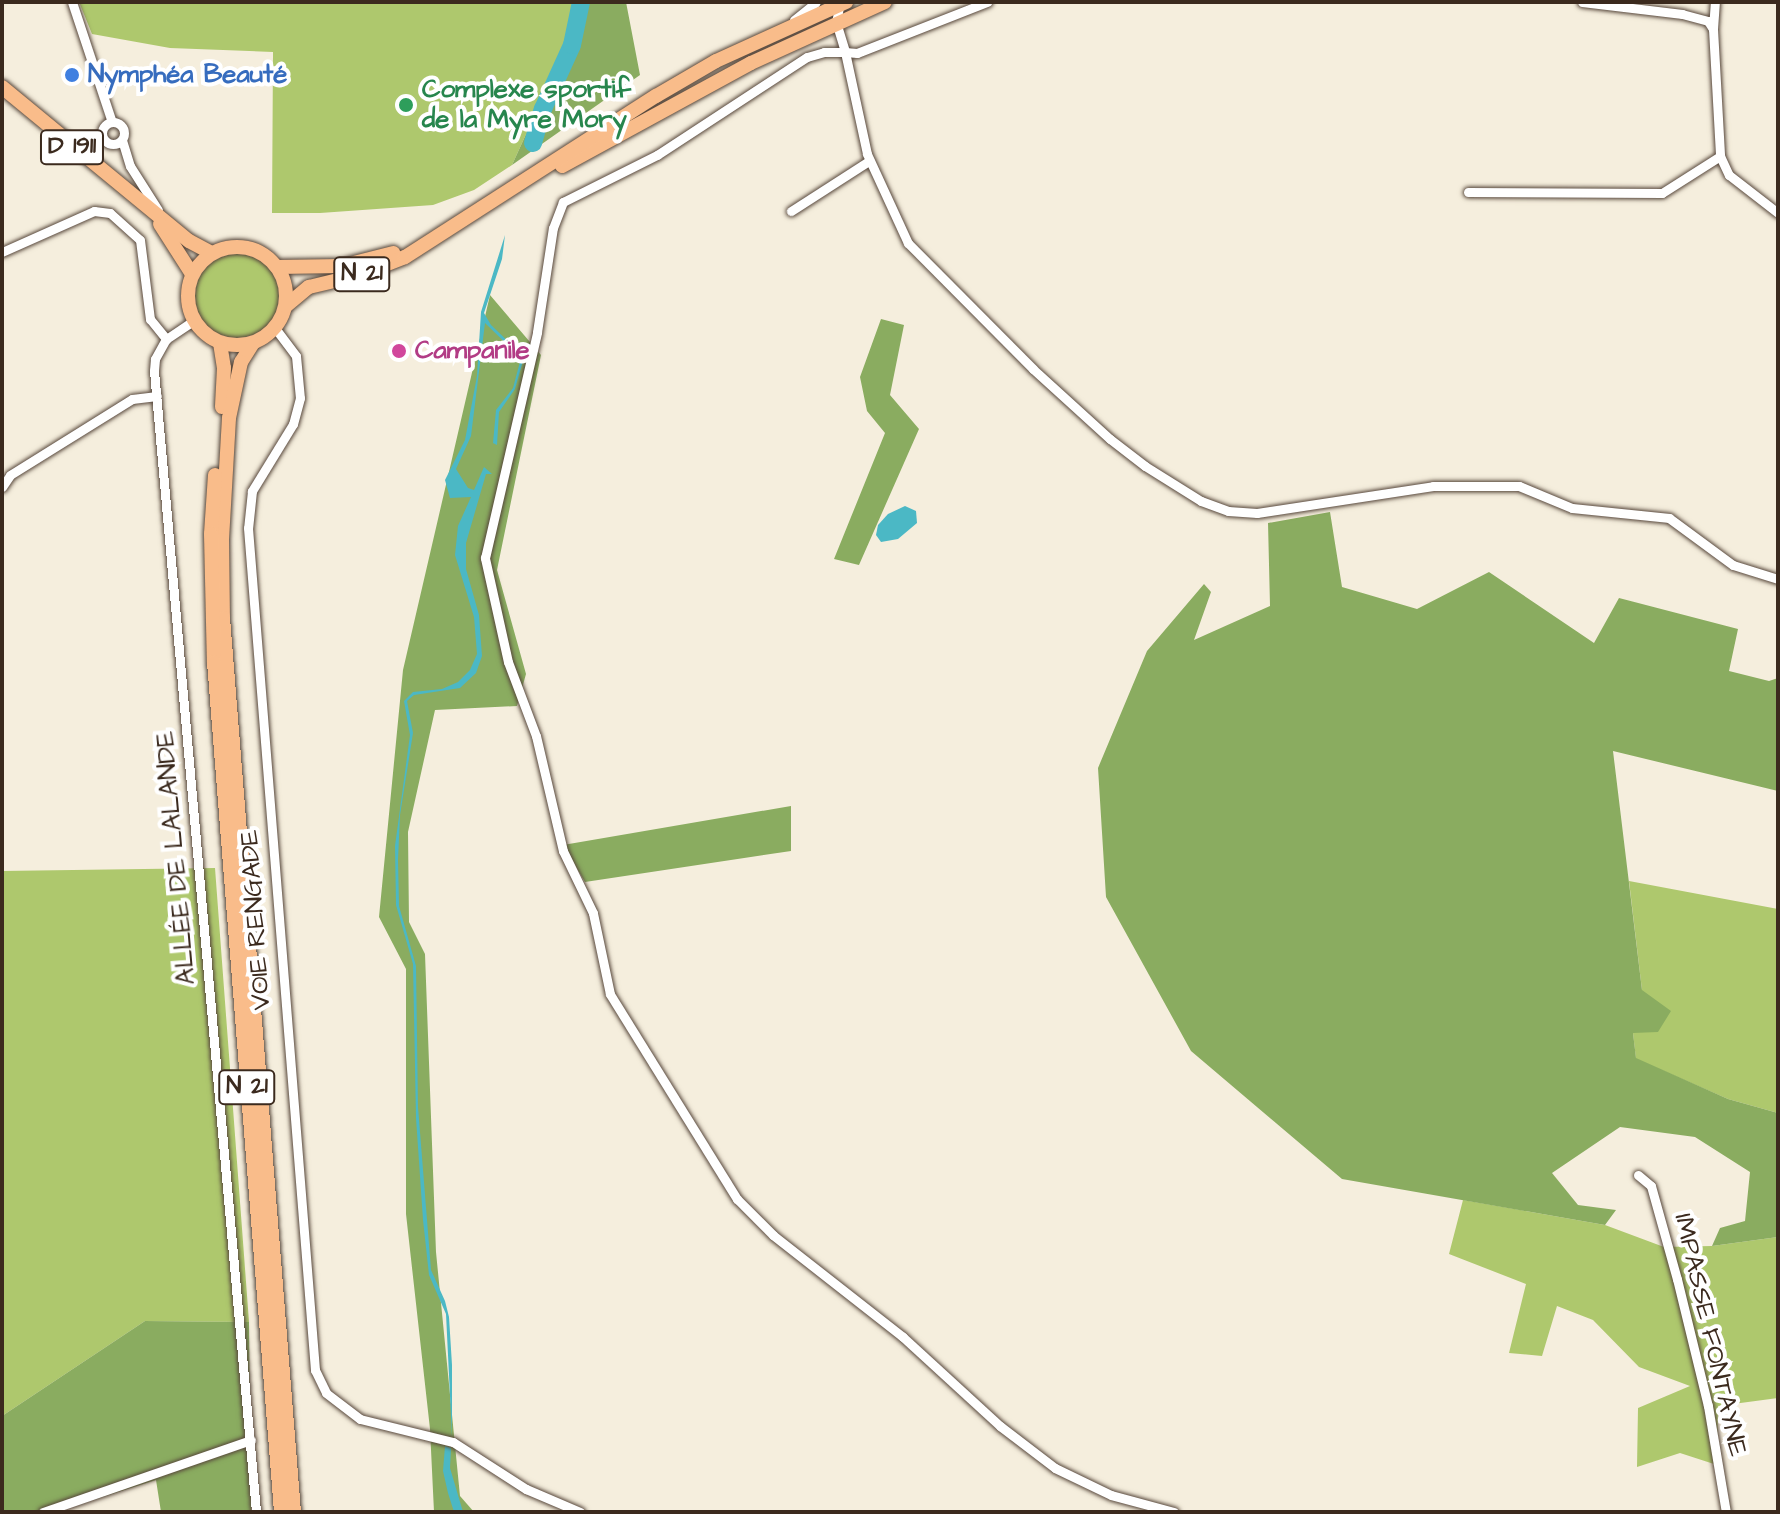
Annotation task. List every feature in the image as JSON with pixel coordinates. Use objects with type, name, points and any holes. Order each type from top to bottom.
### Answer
[{"type":"main road","name":"N 21","points":[[490,204],[751,63],[885,2]]},
{"type":"main road","name":"N 21","points":[[286,306],[309,287],[382,267],[490,204],[656,96],[772,35],[842,3]]},
{"type":"main road","name":"D 1911","points":[[2,87],[166,223],[212,253]]},
{"type":"main road","name":"D 1911","points":[[145,205],[180,250],[192,274]]},
{"type":"main road","name":"N 21","points":[[277,267],[342,266],[378,259],[438,236]]},
{"type":"main road","points":[[237,246],[253,249],[277,267],[284,279],[286,306],[275,328],[253,343],[236,346],[220,343],[210,338],[193,321],[187,300],[192,274],[212,253],[237,246]]},
{"type":"main road","name":"N 21","points":[[220,343],[224,384],[211,534],[211,618],[281,1512]]},
{"type":"main road","name":"N 21","points":[[253,343],[239,370],[229,418],[222,540],[223,618],[294,1512]]},
{"type":"street","points":[[72,2],[112,122],[123,130],[122,140],[130,166],[166,223]]},
{"type":"street","points":[[772,35],[816,2]]},
{"type":"street","points":[[987,2],[868,50],[824,52],[807,57],[657,155],[563,202],[553,228],[537,332],[485,558],[508,662],[536,736],[563,851],[593,913],[610,994],[737,1199],[773,1235],[903,1337],[1000,1426],[1055,1468],[1111,1495],[1174,1512]]},
{"type":"street","points":[[1582,2],[1696,16],[1708,21],[1713,29]]},
{"type":"street","points":[[1715,2],[1713,29],[1720,156],[1729,175],[1778,213]]},
{"type":"street","points":[[842,3],[836,22],[869,161],[908,243],[1033,369],[1110,439],[1145,466],[1201,501],[1228,511],[1257,513],[1392,490],[1482,484],[1519,486],[1572,508],[1669,518],[1733,565],[1778,579]]},
{"type":"street","points":[[112,122],[104,127],[103,136],[109,143],[122,140]]},
{"type":"street","points":[[1468,192],[1662,193],[1720,156]]},
{"type":"street","points":[[791,211],[869,161]]},
{"type":"street","points":[[2,252],[94,211],[110,213],[140,240],[150,319],[166,339],[193,321]]},
{"type":"street","name":"VOIE RENGADE","points":[[275,328],[299,366],[298,410],[252,491],[248,528],[311,1346],[318,1378],[326,1393],[360,1419],[453,1442],[526,1489],[580,1512]]},
{"type":"street","name":"ALLÉE DE LALANDE","points":[[166,339],[155,359],[157,396],[256,1512]]},
{"type":"street","points":[[2,490],[10,475],[132,399],[157,396]]},
{"type":"street","name":"IMPASSE FONTAYNE","points":[[1638,1175],[1651,1186],[1677,1279],[1708,1406],[1726,1512]]},
{"type":"street","points":[[43,1512],[251,1440]]},
{"type":"green space","name":"Complexe sportif de la Myre Mory","points":[[79,2],[580,2],[571,35],[512,165],[474,190],[433,205],[272,213],[273,52],[170,48],[92,34]]},
{"type":"green space","points":[[580,2],[626,2],[640,75],[512,165],[571,35]]},
{"type":"green space","points":[[237,254],[253,257],[267,266],[276,280],[279,296],[276,312],[267,326],[253,335],[237,338],[221,335],[207,326],[198,312],[195,296],[198,280],[207,266],[221,257]]},
{"type":"green space","points":[[490,295],[541,355],[497,570],[526,674],[517,706],[435,710],[408,832],[409,922],[425,954],[436,1252],[460,1496],[474,1512],[434,1512],[430,1429],[406,1214],[406,969],[379,917],[403,670]]},
{"type":"green space","points":[[881,319],[904,325],[890,395],[919,429],[859,565],[834,559],[885,433],[867,411],[860,377]]},
{"type":"green space","points":[[1330,512],[1342,587],[1417,609],[1489,572],[1594,643],[1619,598],[1738,629],[1729,671],[1769,681],[1778,678],[1778,791],[1613,751],[1642,990],[1671,1011],[1658,1032],[1633,1033],[1636,1058],[1728,1099],[1778,1113],[1778,1237],[1712,1246],[1720,1228],[1745,1221],[1750,1172],[1695,1137],[1620,1127],[1552,1173],[1578,1205],[1616,1210],[1605,1225],[1342,1179],[1191,1051],[1106,897],[1098,768],[1147,651],[1204,584],[1211,592],[1194,640],[1270,606],[1268,523]]},
{"type":"green space","points":[[791,806],[791,851],[585,882],[563,845]]},
{"type":"green space","points":[[215,868],[249,1322],[145,1321],[2,1416],[2,871]]},
{"type":"green space","points":[[1629,881],[1778,909],[1778,1113],[1728,1099],[1636,1059],[1633,1033],[1642,990]]},
{"type":"green space","points":[[1463,1200],[1605,1225],[1664,1247],[1712,1246],[1778,1237],[1778,1398],[1718,1406],[1717,1465],[1680,1453],[1637,1467],[1638,1408],[1690,1386],[1639,1367],[1593,1320],[1557,1306],[1542,1356],[1509,1353],[1526,1284],[1449,1254]]},
{"type":"green space","points":[[145,1321],[249,1322],[251,1512],[161,1512],[156,1480],[55,1512],[2,1512],[2,1416]]},
{"type":"water","points":[[505,235],[502,259],[484,313],[491,325],[521,354],[523,361],[515,389],[499,412],[497,445],[493,443],[496,410],[513,388],[521,358],[485,323],[471,436],[456,469],[468,488],[474,490],[484,467],[492,474],[486,474],[466,543],[466,569],[479,615],[482,656],[476,673],[460,688],[414,695],[407,701],[413,733],[400,815],[398,860],[399,906],[416,966],[418,1107],[431,1270],[449,1317],[452,1437],[446,1314],[429,1275],[423,1220],[416,1118],[413,964],[396,905],[395,846],[410,735],[404,701],[413,692],[442,689],[458,682],[470,670],[477,654],[474,617],[455,555],[458,526],[471,497],[450,498],[445,480],[465,440],[477,376],[481,312]]},
{"type":"water","points":[[905,506],[916,511],[917,523],[898,539],[881,542],[876,535],[878,525],[888,514]]},
{"type":"water","points":[[445,1446],[451,1448],[450,1468],[463,1512],[454,1512],[448,1493],[443,1471]]},
{"type":"waterway","points":[[533,143],[543,109],[572,45],[581,2]]},
{"type":"place","name":"Nymphéa Beauté","points":[[72,75]]},
{"type":"place","name":"Complexe sportif de la Myre Mory","points":[[406,105]]},
{"type":"place","name":"Campanile","points":[[399,351]]}]
